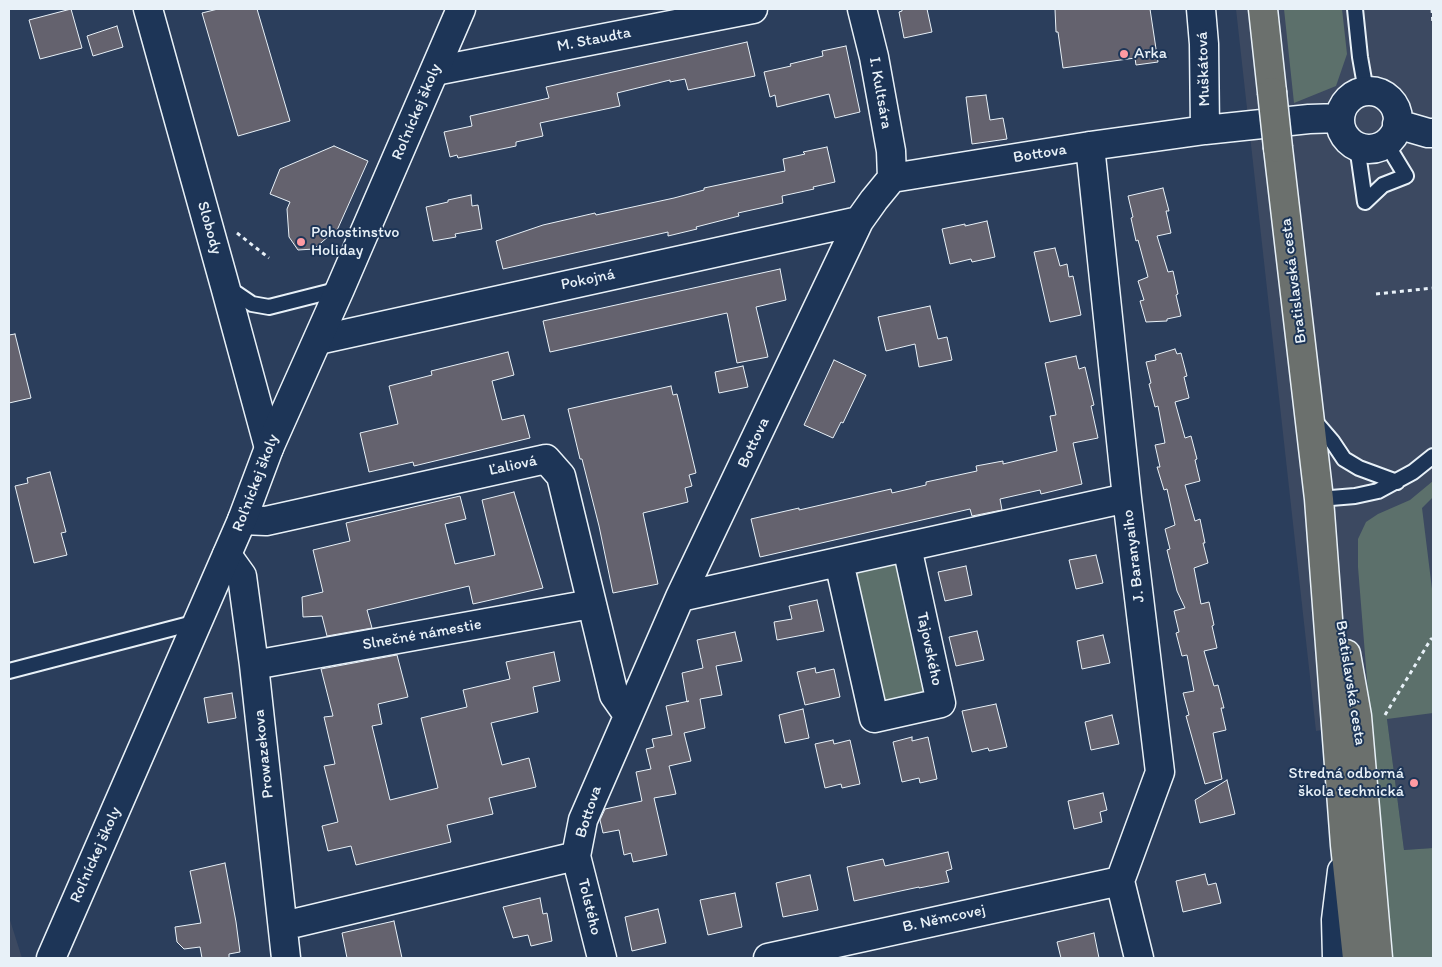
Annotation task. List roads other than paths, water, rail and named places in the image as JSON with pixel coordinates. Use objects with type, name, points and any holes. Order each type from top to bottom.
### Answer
[{"type":"main road","name":"Bratislavská cesta","points":[[1263,9],[1319,499],[1345,845],[1357,958]]},
{"type":"main road","name":"Bratislavská cesta","points":[[1267,9],[1272,92]]},
{"type":"main road","name":"Bratislavská cesta","points":[[1319,499],[1357,716],[1378,958]]},
{"type":"street","name":"Slobody","points":[[148,9],[269,448]]},
{"type":"street","name":"Roľníckej školy","points":[[51,958],[242,520],[269,448],[318,340],[461,9]]},
{"type":"street","name":"M. Staudta","points":[[435,71],[753,9]]},
{"type":"street","name":"I. Kultsára","points":[[862,9],[874,57],[890,151],[892,178]]},
{"type":"street","name":"Muškátová","points":[[1201,9],[1204,44],[1205,130]]},
{"type":"street","points":[[1366,91],[1382,94],[1390,101],[1396,110],[1398,120],[1392,134],[1374,148],[1368,149],[1356,146],[1347,139],[1341,129],[1340,118],[1342,108],[1348,100],[1356,94],[1366,91]]},
{"type":"street","name":"Bottova","points":[[283,926],[576,856],[583,820],[680,597],[859,221],[892,178],[1090,146],[1205,130],[1309,119],[1340,118]]},
{"type":"street","points":[[1392,134],[1433,133]]},
{"type":"street","name":"J. Baranyaiho","points":[[1090,146],[1127,498],[1160,772],[1120,881]]},
{"type":"street","name":"Pokojná","points":[[318,340],[859,221]]},
{"type":"street","name":"Ľaliová","points":[[242,520],[266,521],[546,459],[561,476],[614,695],[628,715]]},
{"type":"street","points":[[680,597],[1127,498]]},
{"type":"street","name":"Tajovského","points":[[839,562],[874,718],[932,706],[941,703],[907,547]]},
{"type":"street","name":"Prowazekova","points":[[227,555],[242,576],[254,665],[286,958]]},
{"type":"street","name":"Slnečné námestie","points":[[254,665],[591,604]]},
{"type":"street","points":[[1337,958],[1336,920],[1345,845]]},
{"type":"street","name":"Tolstého","points":[[576,856],[602,958]]},
{"type":"street","points":[[1120,881],[1138,958]]},
{"type":"street","name":"B. Němcovej","points":[[768,958],[1120,881]]},
{"type":"lane","points":[[1356,9],[1360,57],[1366,91]]},
{"type":"lane","points":[[1356,146],[1365,202],[1383,185],[1406,176],[1392,134]]},
{"type":"lane","points":[[225,286],[252,304],[268,307],[340,289]]},
{"type":"lane","points":[[1310,416],[1332,441],[1344,459],[1359,468],[1397,482]]},
{"type":"lane","points":[[1319,499],[1355,496],[1378,491],[1413,472],[1433,456]]},
{"type":"lane","points":[[9,671],[198,622]]},
{"type":"place","name":"Arka","points":[[1124,54]]},
{"type":"place","name":"Pohostinstvo Holiday","points":[[301,242]]},
{"type":"place","name":"Stredná odborná škola technická","points":[[1414,783]]}]
